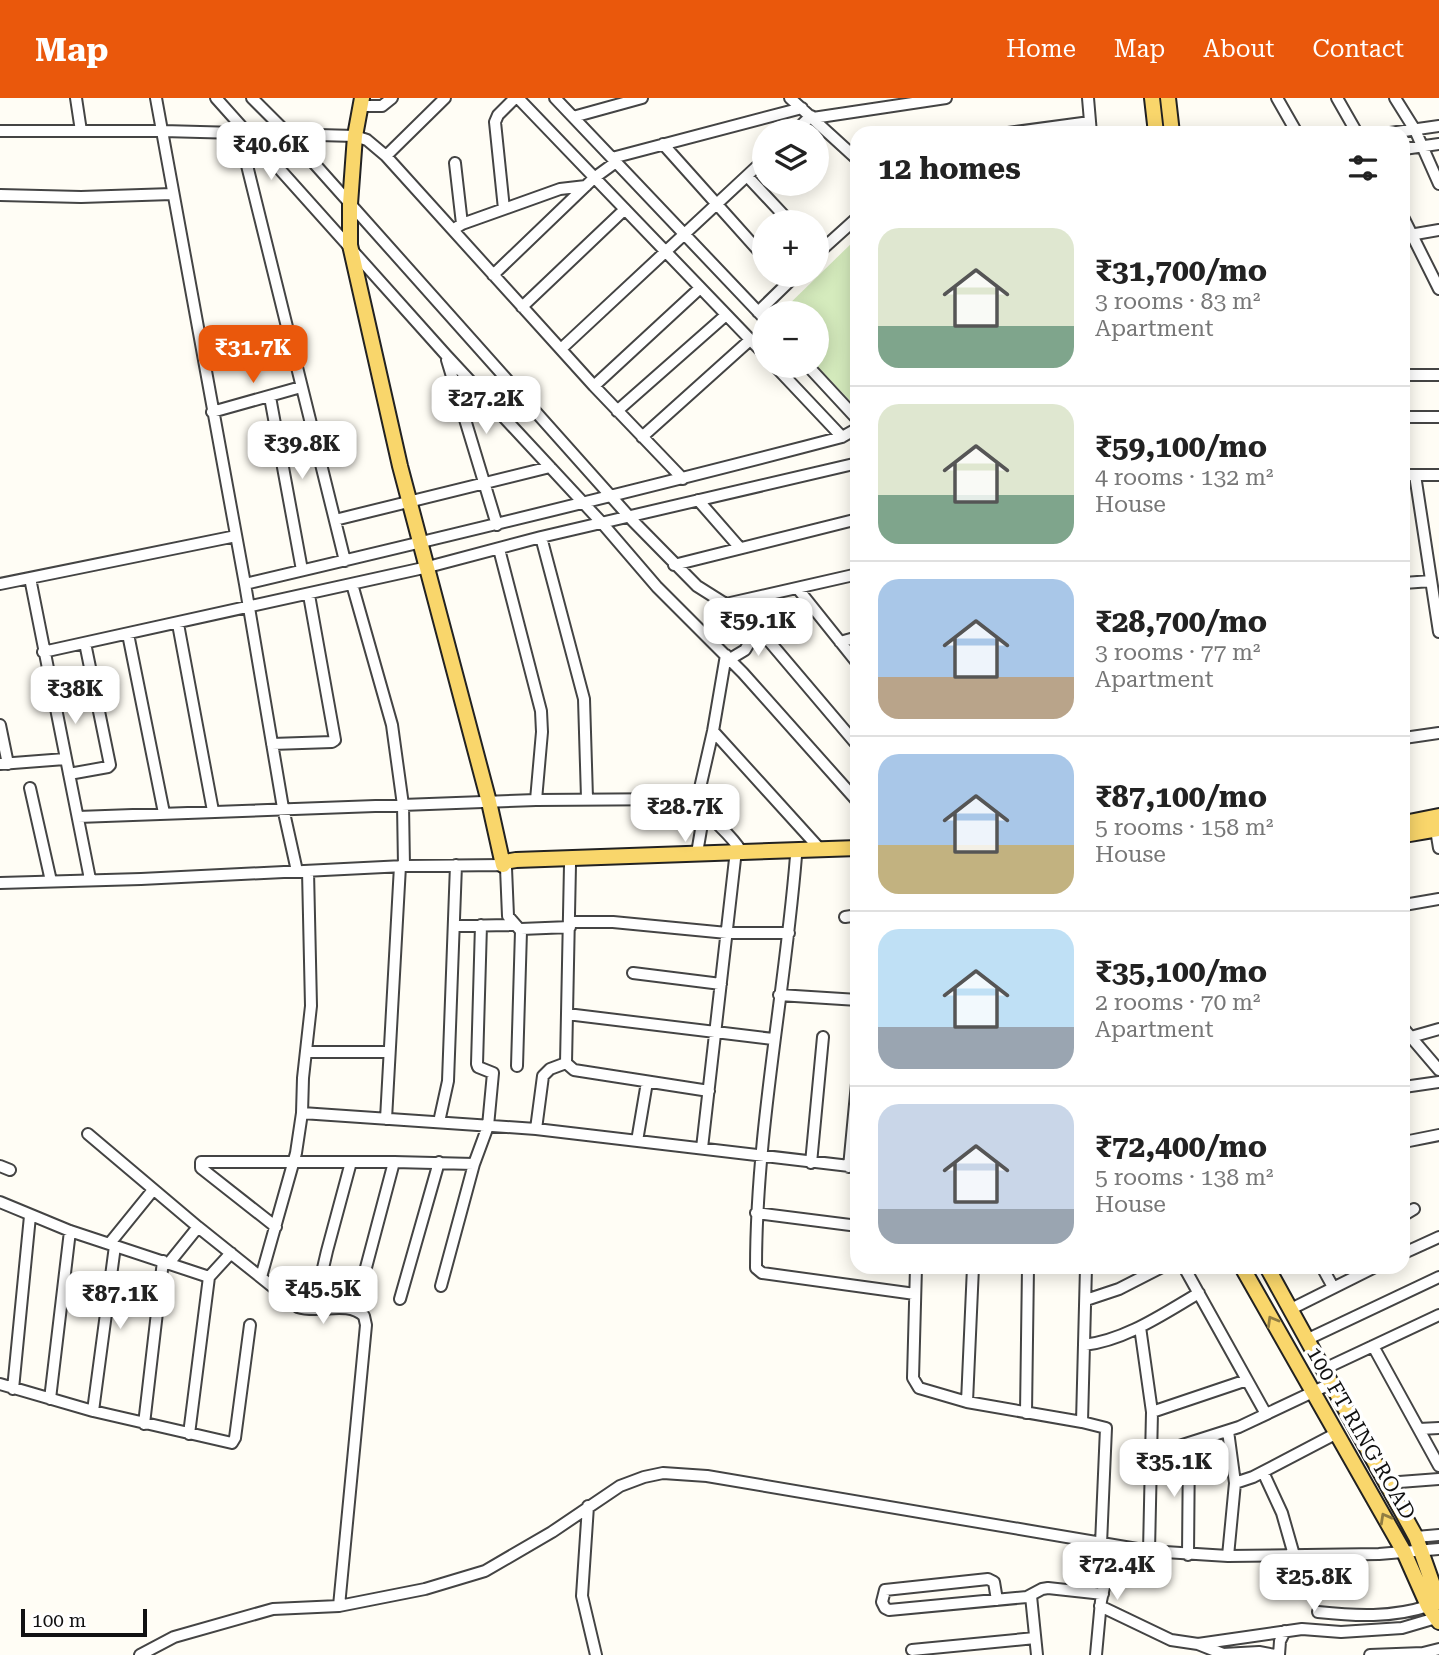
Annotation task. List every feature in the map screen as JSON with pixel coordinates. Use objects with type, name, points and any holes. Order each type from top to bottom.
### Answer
[{"type":"main road","points":[[1152,98],[1155,126]]},
{"type":"main road","points":[[1168,98],[1171,126]]},
{"type":"main road","points":[[362,102],[355,136],[349,245],[410,501],[505,867]]},
{"type":"main road","points":[[1410,823],[1438,825]]},
{"type":"main road","points":[[1410,833],[1438,825]]},
{"type":"main road","points":[[505,867],[850,848]]},
{"type":"main road","points":[[505,867],[505,862],[516,860],[697,853],[850,855]]},
{"type":"main road","name":"100 FT RING ROAD","points":[[1246,1274],[1436,1612]]},
{"type":"main road","name":"100 FT RING ROAD","points":[[1270,1274],[1418,1544],[1436,1612]]},
{"type":"street","points":[[76,98],[81,131]]},
{"type":"street","points":[[156,98],[245,584],[282,808],[303,871],[311,1006],[302,1113],[293,1162],[261,1277]]},
{"type":"street","points":[[216,98],[243,133],[349,245],[657,587],[728,657],[850,793]]},
{"type":"street","points":[[252,98],[288,134],[674,565],[697,586],[743,615],[758,628],[850,737]]},
{"type":"street","points":[[362,102],[382,106],[392,98]]},
{"type":"street","points":[[386,156],[445,98]]},
{"type":"street","points":[[555,98],[752,304]]},
{"type":"street","points":[[573,117],[642,98]]},
{"type":"street","points":[[790,98],[850,151]]},
{"type":"street","points":[[810,119],[882,102],[946,98]]},
{"type":"street","points":[[1087,98],[1091,126]]},
{"type":"street","points":[[1277,98],[1293,126]]},
{"type":"street","points":[[1337,98],[1353,126]]},
{"type":"street","points":[[1395,98],[1415,130],[1439,184]]},
{"type":"street","points":[[504,209],[495,122],[498,115],[521,99],[590,182],[624,210],[750,340],[642,437]]},
{"type":"street","points":[[494,275],[614,160],[663,144],[802,108]]},
{"type":"street","points":[[1410,131],[1439,126]]},
{"type":"street","points":[[0,131],[288,134],[355,136],[367,140],[458,227],[522,307],[683,479]]},
{"type":"street","points":[[243,133],[345,561]]},
{"type":"street","points":[[663,144],[752,244]]},
{"type":"street","points":[[1410,148],[1439,144]]},
{"type":"street","points":[[455,163],[458,227]]},
{"type":"street","points":[[561,349],[752,171]]},
{"type":"street","points":[[747,176],[779,210]]},
{"type":"street","points":[[458,227],[566,187],[590,182]]},
{"type":"street","points":[[0,195],[172,194]]},
{"type":"street","points":[[522,307],[624,210]]},
{"type":"street","points":[[829,243],[850,224]]},
{"type":"street","points":[[1410,236],[1439,230]]},
{"type":"street","points":[[1410,239],[1439,289]]},
{"type":"street","points":[[594,386],[699,289]]},
{"type":"street","points":[[617,411],[726,315]]},
{"type":"street","points":[[446,355],[497,525]]},
{"type":"street","points":[[1410,375],[1439,375]]},
{"type":"street","points":[[786,378],[842,437]]},
{"type":"street","points":[[819,378],[850,411]]},
{"type":"street","points":[[212,412],[302,387]]},
{"type":"street","points":[[270,397],[302,570]]},
{"type":"street","points":[[1410,416],[1439,417]]},
{"type":"street","points":[[245,584],[421,544],[683,479],[842,437],[850,432]]},
{"type":"street","points":[[43,652],[309,595],[541,537],[850,465]]},
{"type":"street","points":[[335,520],[550,467]]},
{"type":"street","points":[[1410,475],[1439,475]]},
{"type":"street","points":[[1410,480],[1439,632]]},
{"type":"street","points":[[698,500],[740,548]]},
{"type":"street","points":[[674,565],[850,521]]},
{"type":"street","points":[[0,584],[236,536]]},
{"type":"street","points":[[541,537],[584,699],[587,798]]},
{"type":"street","points":[[499,549],[541,711],[542,732],[536,800]]},
{"type":"street","points":[[726,604],[850,576]]},
{"type":"street","points":[[30,578],[90,880]]},
{"type":"street","points":[[1410,583],[1431,581]]},
{"type":"street","points":[[352,584],[388,707],[403,805],[402,866],[386,1119]]},
{"type":"street","points":[[798,589],[850,654]]},
{"type":"street","points":[[272,744],[335,740],[309,595]]},
{"type":"street","points":[[178,624],[213,811]]},
{"type":"street","points":[[728,657],[745,650],[758,628]]},
{"type":"street","points":[[128,634],[164,813]]},
{"type":"street","points":[[840,642],[850,639]]},
{"type":"street","points":[[69,774],[108,768],[110,765],[85,643]]},
{"type":"street","points":[[702,1148],[738,855],[730,833],[704,812],[697,794],[728,657]]},
{"type":"street","points":[[0,725],[4,764],[65,759]]},
{"type":"street","points":[[713,731],[820,849]]},
{"type":"street","points":[[1410,737],[1439,733]]},
{"type":"street","points":[[30,788],[51,881]]},
{"type":"street","points":[[78,817],[587,798],[687,799],[697,794]]},
{"type":"street","points":[[697,853],[704,812]]},
{"type":"street","points":[[1438,825],[1439,848]]},
{"type":"street","points":[[796,856],[755,1213],[755,1268],[759,1272],[915,1294]]},
{"type":"street","points":[[439,1122],[448,1081],[456,865]]},
{"type":"street","points":[[570,865],[566,1063],[574,1070],[709,1091]]},
{"type":"street","points":[[0,883],[402,866],[505,867],[508,916],[518,927],[517,1066]]},
{"type":"street","points":[[1410,904],[1439,899]]},
{"type":"street","points":[[845,917],[850,916]]},
{"type":"street","points":[[455,926],[518,927],[613,922],[727,933],[789,933]]},
{"type":"street","points":[[441,1286],[474,1164],[488,1126],[493,1073],[478,1067],[477,1064],[481,925]]},
{"type":"street","points":[[633,973],[721,984]]},
{"type":"street","points":[[779,995],[850,999]]},
{"type":"street","points":[[567,1014],[773,1040]]},
{"type":"street","points":[[1410,1033],[1439,1029]]},
{"type":"street","points":[[811,1163],[823,1037]]},
{"type":"street","points":[[1410,1037],[1439,1070]]},
{"type":"street","points":[[306,1052],[389,1052]]},
{"type":"street","points":[[536,1129],[543,1076],[550,1069],[566,1063]]},
{"type":"street","points":[[637,1141],[647,1082]]},
{"type":"street","points":[[1410,1086],[1439,1082]]},
{"type":"street","points":[[302,1113],[536,1129],[850,1167]]},
{"type":"street","points":[[88,1135],[298,1307],[307,1310],[355,1309],[364,1316],[366,1325],[339,1606]]},
{"type":"street","points":[[1410,1141],[1439,1135]]},
{"type":"street","points":[[276,1227],[201,1168],[200,1164],[204,1161],[474,1164]]},
{"type":"street","points":[[328,1310],[317,1300],[317,1294],[351,1162]]},
{"type":"street","points":[[355,1309],[394,1162]]},
{"type":"street","points":[[400,1300],[439,1162]]},
{"type":"street","points":[[93,1411],[113,1245],[153,1189]]},
{"type":"street","points":[[0,1202],[70,1231],[209,1277]]},
{"type":"street","points":[[755,1213],[850,1225]]},
{"type":"street","points":[[13,1389],[30,1216]]},
{"type":"street","points":[[144,1424],[166,1262],[198,1227]]},
{"type":"street","points":[[50,1399],[70,1231]]},
{"type":"street","points":[[1410,1250],[1439,1237]]},
{"type":"street","points":[[189,1434],[209,1277],[232,1254]]},
{"type":"street","points":[[916,1274],[914,1382],[923,1390],[967,1402],[1102,1426],[1107,1432],[1101,1544]]},
{"type":"street","points":[[967,1402],[973,1274]]},
{"type":"street","points":[[1026,1413],[1028,1274]]},
{"type":"street","points":[[1082,1422],[1086,1274]]},
{"type":"street","points":[[1086,1300],[1119,1289],[1148,1274]]},
{"type":"street","points":[[1188,1274],[1266,1414]]},
{"type":"street","points":[[1326,1274],[1333,1287]]},
{"type":"street","points":[[1291,1309],[1361,1274]]},
{"type":"street","points":[[1308,1339],[1439,1277]]},
{"type":"street","points":[[1084,1345],[1101,1342],[1140,1327],[1199,1293]]},
{"type":"street","points":[[1151,1455],[1228,1431],[1266,1414],[1313,1391],[1328,1376],[1373,1346],[1439,1315]]},
{"type":"street","points":[[0,1384],[93,1411],[229,1443],[234,1441],[250,1325]]},
{"type":"street","points":[[1140,1327],[1152,1412],[1149,1551]]},
{"type":"street","points":[[1373,1346],[1439,1466]]},
{"type":"street","points":[[1152,1412],[1247,1380]]},
{"type":"street","points":[[1419,1429],[1439,1428]]},
{"type":"street","points":[[1228,1431],[1235,1483],[1228,1556]]},
{"type":"street","points":[[1235,1483],[1263,1472],[1337,1433]]},
{"type":"street","points":[[1188,1555],[1189,1443]]},
{"type":"street","points":[[1263,1472],[1282,1513],[1294,1555]]},
{"type":"street","points":[[140,1655],[174,1637],[273,1609],[339,1606],[425,1589],[485,1570],[562,1526],[620,1486],[663,1473],[707,1476],[1113,1546],[1188,1555],[1404,1552],[1439,1535]]},
{"type":"street","points":[[1386,1483],[1439,1479]]},
{"type":"street","points":[[588,1506],[582,1595],[596,1655]]},
{"type":"street","points":[[1418,1544],[1439,1549]]},
{"type":"street","points":[[1096,1655],[1100,1606],[1113,1546]]},
{"type":"street","points":[[997,1600],[994,1581],[988,1579],[885,1590],[882,1602],[889,1610],[997,1600],[1031,1596],[1036,1591],[1048,1588],[1103,1594]]},
{"type":"street","points":[[1031,1596],[1037,1655]]},
{"type":"street","points":[[1100,1606],[1165,1638],[1199,1644],[1223,1654],[1259,1652],[1277,1655],[1285,1631]]},
{"type":"street","points":[[1318,1612],[1376,1615],[1413,1611],[1436,1612]]},
{"type":"street","points":[[1199,1644],[1285,1631],[1402,1628],[1436,1612]]},
{"type":"street","points":[[912,1650],[1035,1638]]},
{"type":"street","points":[[1370,1655],[1423,1653],[1439,1649]]},
{"type":"green space","points":[[850,245],[850,401],[828,378],[829,301],[792,301],[807,287],[829,287],[829,265]]}]
